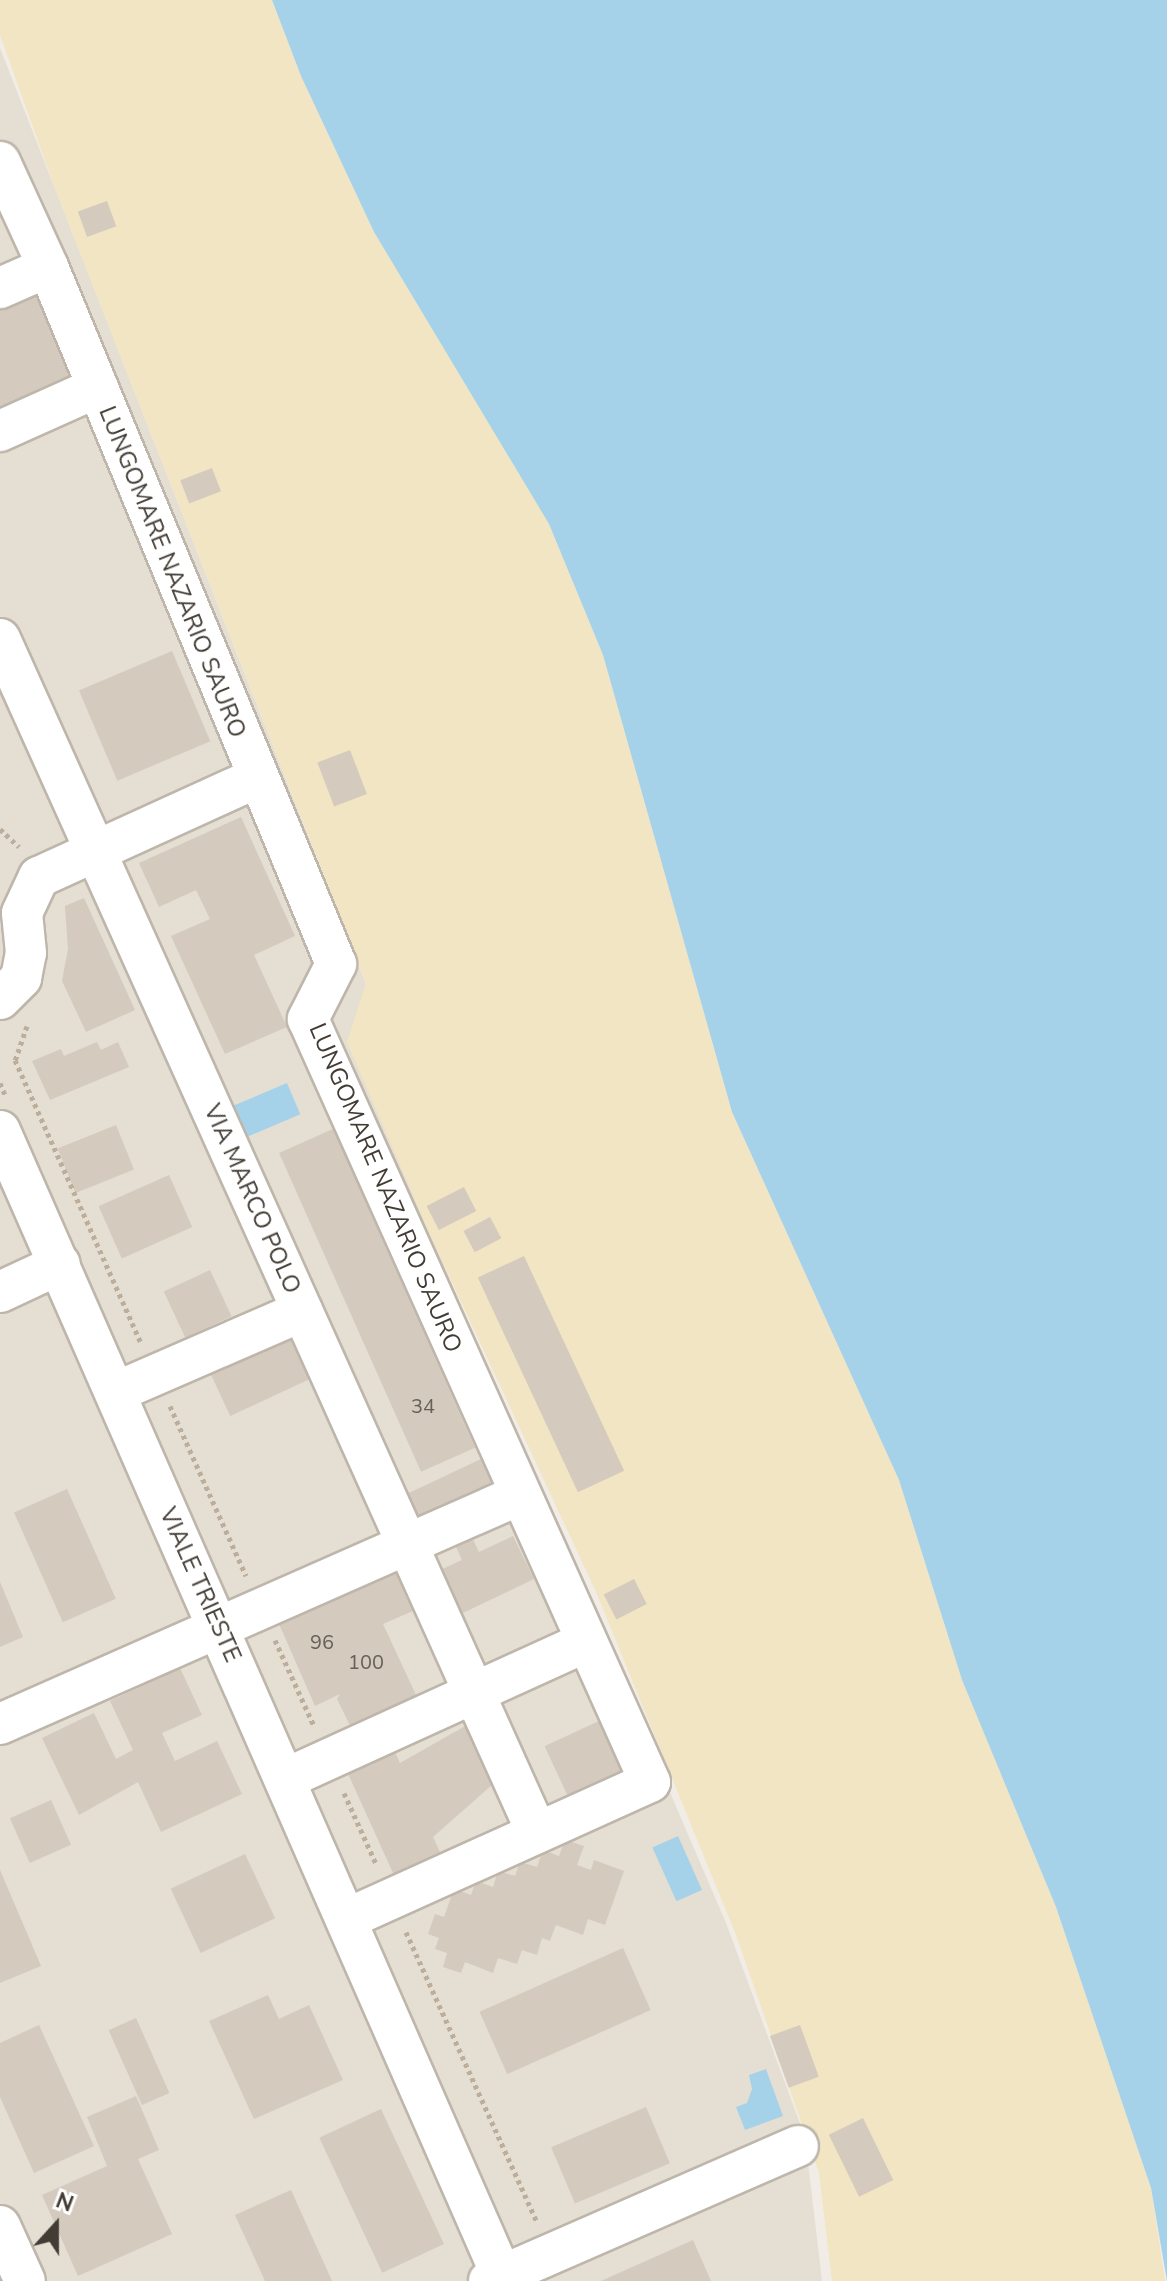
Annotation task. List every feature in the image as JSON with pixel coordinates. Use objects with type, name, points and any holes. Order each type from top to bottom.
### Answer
[{"type":"street","name":"LUNGOMARE NAZARIO SAURO","points":[[0,162],[48,267],[256,778],[336,964],[308,1019],[650,1782],[537,1833]]},
{"type":"street","points":[[0,288],[48,267]]},
{"type":"street","name":"LUNGOMARE NAZARIO SAURO","points":[[0,431],[98,387]]},
{"type":"street","name":"VIA MARCO POLO","points":[[0,639],[537,1833]]},
{"type":"street","points":[[0,999],[21,978],[26,953],[22,913],[33,867],[96,852],[256,778]]},
{"type":"street","name":"VIALE TRIESTE","points":[[0,1131],[346,1919],[498,2279]]},
{"type":"street","points":[[0,1292],[60,1264]]},
{"type":"street","points":[[116,1392],[302,1311]]},
{"type":"street","points":[[0,1724],[519,1495]]},
{"type":"street","points":[[285,1779],[586,1642]]},
{"type":"street","points":[[346,1919],[537,1833]]},
{"type":"street","points":[[498,2279],[798,2146]]},
{"type":"street","points":[[0,2226],[25,2281]]},
{"type":"path","points":[[0,829],[33,867]]},
{"type":"path","points":[[15,1060],[551,2254]]},
{"type":"shaded area","points":[[0,48],[366,984],[348,1042],[726,1923],[805,2137],[822,2281],[0,2281]]},
{"type":"sand","points":[[0,0],[272,0],[301,76],[374,232],[549,524],[603,655],[732,1112],[899,1480],[962,1680],[1056,1907],[1151,2188],[1165,2281],[832,2281],[819,2173],[736,1935],[596,1592],[430,1235],[347,1042],[366,983],[57,194],[0,35]]},
{"type":"water","points":[[272,0],[1167,0],[1167,2281],[1151,2188],[1056,1907],[962,1680],[899,1480],[732,1112],[603,655],[549,524],[374,232],[301,76]]},
{"type":"water","points":[[287,1083],[300,1114],[242,1139],[229,1108]]},
{"type":"water","points":[[678,1836],[702,1890],[676,1901],[652,1847]]},
{"type":"water","points":[[766,2069],[783,2116],[745,2130],[736,2107],[747,2103],[752,2089],[749,2075]]},
{"type":"building","points":[[107,201],[116,226],[87,237],[78,212]]},
{"type":"building","points":[[45,288],[81,374],[18,401],[21,409],[0,418],[0,298]]},
{"type":"building","points":[[212,468],[221,491],[189,504],[180,480]]},
{"type":"building","points":[[172,651],[210,741],[117,781],[79,690]]},
{"type":"building","points":[[350,750],[367,794],[334,806],[317,763]]},
{"type":"building","points":[[241,817],[295,936],[254,955],[287,1027],[225,1054],[171,936],[210,919],[196,890],[159,907],[139,863]]},
{"type":"building","points":[[84,898],[135,1010],[86,1032],[62,981],[68,949],[65,906]]},
{"type":"building","points":[[97,1042],[101,1050],[118,1042],[129,1067],[50,1100],[32,1061],[61,1049],[64,1056]]},
{"type":"building","points":[[116,1125],[134,1170],[76,1193],[58,1149]]},
{"type":"building","points":[[333,1129],[475,1448],[421,1472],[279,1153]]},
{"type":"building","points":[[169,1175],[192,1227],[122,1258],[99,1206]]},
{"type":"building","points":[[464,1187],[476,1211],[439,1230],[427,1206]]},
{"type":"building","points":[[490,1217],[501,1238],[475,1252],[464,1231]]},
{"type":"building","points":[[524,1256],[624,1471],[578,1492],[478,1278]]},
{"type":"building","points":[[210,1270],[232,1316],[185,1338],[164,1292]]},
{"type":"building","points":[[288,1334],[309,1379],[230,1416],[209,1371]]},
{"type":"building","points":[[481,1459],[505,1510],[467,1527],[479,1552],[513,1536],[534,1579],[448,1620],[427,1576],[462,1560],[450,1534],[416,1550],[392,1501]]},
{"type":"building","points":[[67,1489],[116,1599],[63,1622],[14,1513]]},
{"type":"building","points":[[391,1556],[415,1610],[383,1624],[417,1697],[361,1748],[337,1699],[340,1694],[315,1706],[276,1617]]},
{"type":"building","points":[[634,1579],[647,1604],[616,1619],[604,1594]]},
{"type":"building","points":[[0,1582],[23,1637],[0,1647]]},
{"type":"building","points":[[180,1668],[202,1715],[162,1733],[175,1761],[217,1741],[242,1794],[161,1832],[138,1782],[79,1815],[42,1738],[94,1713],[116,1759],[133,1750],[110,1701]]},
{"type":"building","points":[[599,1721],[633,1794],[579,1820],[545,1746]]},
{"type":"building","points":[[467,1725],[493,1784],[433,1837],[445,1863],[398,1884],[345,1767],[392,1746],[400,1763]]},
{"type":"building","points":[[51,1800],[71,1845],[30,1863],[10,1818]]},
{"type":"building","points":[[565,1840],[584,1846],[577,1865],[591,1870],[594,1860],[624,1871],[605,1925],[588,1919],[583,1935],[556,1925],[550,1941],[542,1938],[537,1955],[522,1950],[517,1964],[498,1958],[493,1973],[465,1962],[461,1973],[443,1967],[447,1953],[435,1949],[439,1938],[428,1934],[435,1914],[444,1917],[454,1889],[471,1895],[476,1881],[493,1887],[498,1871],[515,1876],[520,1862],[537,1867],[543,1850],[559,1856]]},
{"type":"building","points":[[245,1854],[275,1918],[201,1953],[171,1889]]},
{"type":"building","points":[[0,1870],[41,1966],[0,1983]]},
{"type":"building","points":[[623,1948],[651,2010],[507,2074],[480,2012]]},
{"type":"building","points":[[268,1995],[279,2019],[309,2005],[343,2080],[254,2119],[209,2021]]},
{"type":"building","points":[[136,2018],[169,2093],[142,2105],[109,2030]]},
{"type":"building","points":[[39,2025],[94,2146],[34,2173],[0,2097],[0,2043]]},
{"type":"building","points":[[800,2025],[819,2077],[789,2088],[770,2036]]},
{"type":"building","points":[[136,2096],[159,2150],[138,2159],[172,2234],[78,2276],[42,2195],[107,2166],[87,2117]]},
{"type":"building","points":[[646,2107],[670,2163],[575,2203],[551,2147]]},
{"type":"building","points":[[381,2109],[444,2244],[382,2273],[319,2138]]},
{"type":"building","points":[[863,2118],[893,2180],[859,2197],[829,2135]]},
{"type":"building","points":[[291,2190],[332,2281],[265,2281],[235,2215]]},
{"type":"building","points":[[693,2240],[711,2281],[601,2281]]}]
